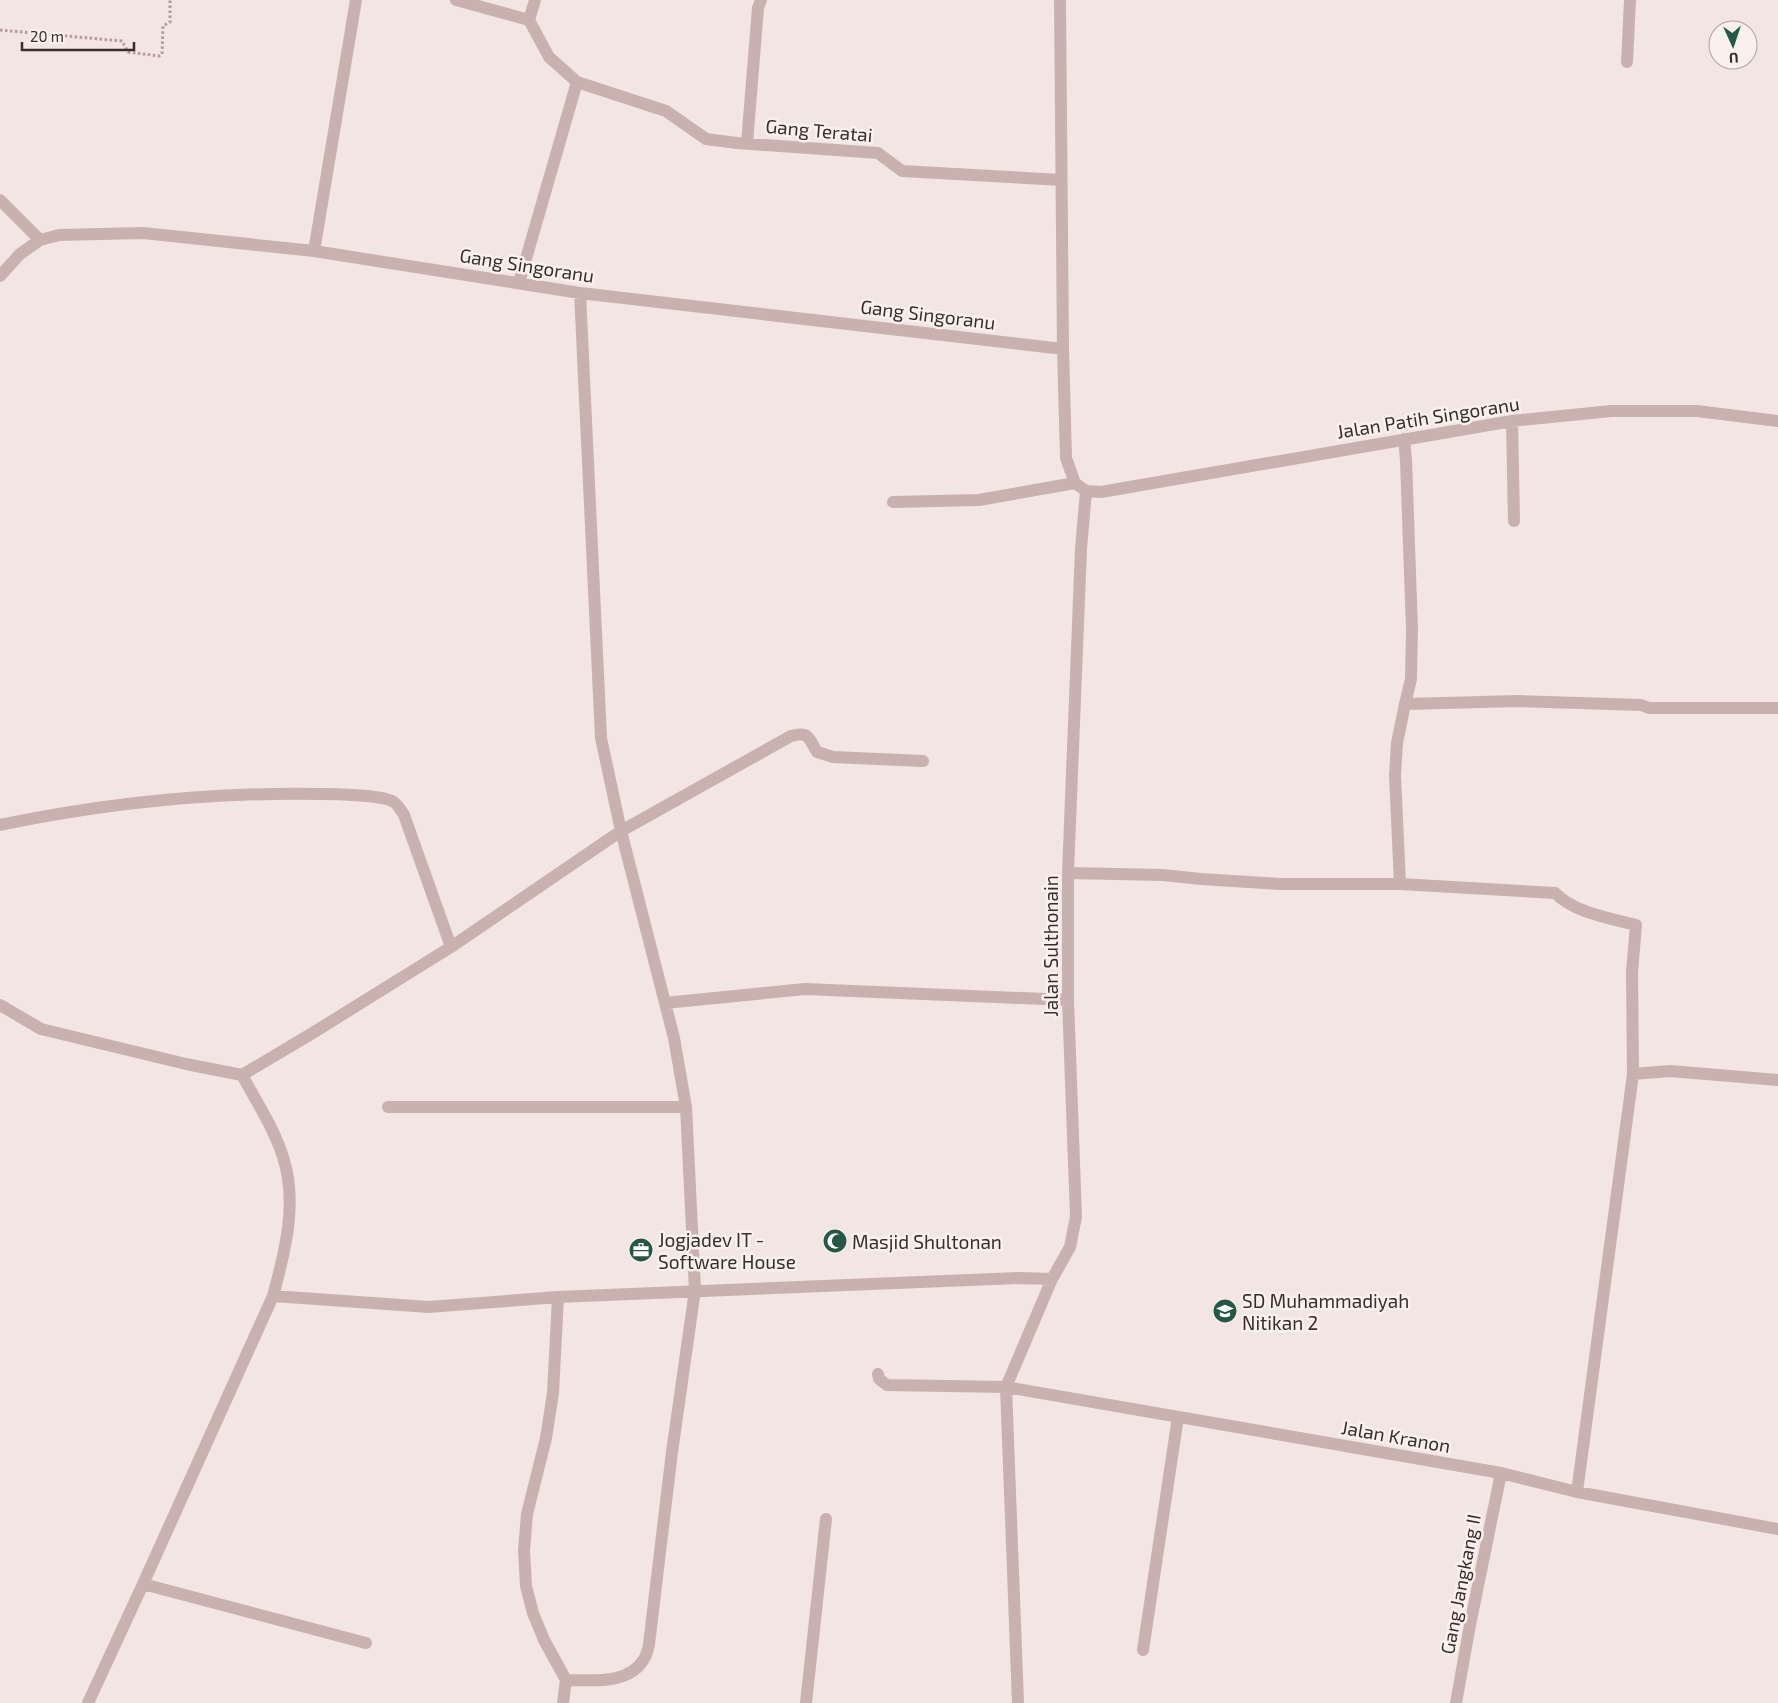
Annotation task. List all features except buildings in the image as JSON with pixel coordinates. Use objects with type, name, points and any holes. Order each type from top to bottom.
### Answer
[{"type":"street","points":[[314,251],[356,0]]},
{"type":"street","points":[[456,0],[529,20]]},
{"type":"street","points":[[519,283],[577,82],[549,57],[529,20],[535,0]]},
{"type":"street","points":[[747,144],[758,8],[761,0]]},
{"type":"street","points":[[1060,0],[1063,349],[1066,458],[1075,483],[1086,491]]},
{"type":"street","points":[[1627,62],[1630,0]]},
{"type":"street","name":"Gang Teratai","points":[[577,82],[666,111],[706,139],[747,144],[878,153],[902,171],[1061,180]]},
{"type":"street","points":[[0,200],[40,240]]},
{"type":"street","name":"Gang Singoranu","points":[[0,276],[20,254],[40,240],[59,235],[143,234],[314,251],[580,292],[1063,349]]},
{"type":"street","points":[[566,1680],[613,1679],[627,1675],[639,1666],[645,1658],[649,1644],[672,1452],[695,1290],[686,1107],[674,1038],[621,831],[601,738],[580,292]]},
{"type":"street","name":"Jalan Patih Singoranu","points":[[1086,491],[1100,492],[1512,421],[1621,410],[1697,411],[1778,421]]},
{"type":"street","points":[[1512,421],[1514,520]]},
{"type":"street","points":[[1400,884],[1395,774],[1397,743],[1411,679],[1412,629],[1404,439]]},
{"type":"street","points":[[893,502],[979,500],[1075,483]]},
{"type":"street","name":"Jalan Sulthonain","points":[[1006,1387],[1052,1279],[1070,1247],[1076,1217],[1068,1000],[1068,873],[1081,549],[1086,491]]},
{"type":"street","points":[[1404,704],[1518,701],[1641,704],[1649,708],[1778,708]]},
{"type":"street","points":[[0,1005],[41,1029],[186,1064],[242,1075],[451,947],[621,831],[791,736],[802,733],[807,735],[817,752],[833,757],[923,762]]},
{"type":"street","points":[[0,825],[47,815],[214,795],[331,794],[390,800],[398,804],[404,815],[451,947]]},
{"type":"street","points":[[1068,873],[1163,875],[1280,884],[1400,884],[1555,893],[1562,900],[1572,905],[1636,925],[1632,972],[1633,1074],[1577,1492]]},
{"type":"street","points":[[665,1004],[805,989],[1068,1000]]},
{"type":"street","points":[[1633,1074],[1670,1071],[1778,1080]]},
{"type":"street","points":[[88,1703],[273,1296],[285,1251],[289,1212],[288,1183],[283,1157],[242,1075]]},
{"type":"street","points":[[388,1107],[686,1107]]},
{"type":"street","points":[[273,1296],[429,1307],[558,1297],[695,1290],[1020,1278],[1052,1279]]},
{"type":"street","points":[[558,1297],[553,1393],[546,1438],[527,1514],[524,1550],[526,1586],[533,1613],[544,1640],[566,1680],[563,1703]]},
{"type":"street","name":"Jalan Kranon","points":[[878,1374],[879,1379],[887,1385],[1006,1387],[1501,1473],[1577,1492],[1778,1528]]},
{"type":"street","points":[[1006,1387],[1018,1703]]},
{"type":"street","points":[[1143,1650],[1178,1417]]},
{"type":"street","name":"Gang Jangkang II","points":[[1456,1703],[1501,1473]]},
{"type":"street","points":[[806,1703],[826,1518]]},
{"type":"street","points":[[143,1584],[366,1643]]},
{"type":"path","points":[[0,30],[122,41],[128,52],[159,56],[162,54],[163,26],[170,22],[170,0]]},
{"type":"place","name":"Masjid Shultonan","points":[[835,1241]]},
{"type":"place","name":"Jogjadev IT - Software House","points":[[641,1250]]},
{"type":"place","name":"SD Muhammadiyah Nitikan 2","points":[[1225,1311]]}]
